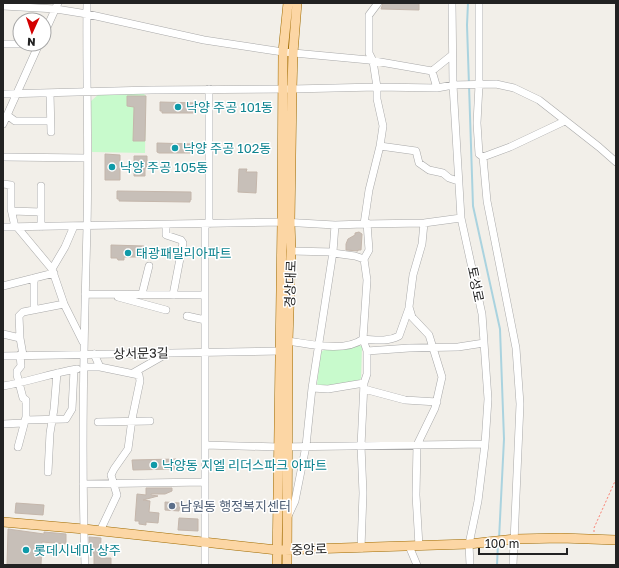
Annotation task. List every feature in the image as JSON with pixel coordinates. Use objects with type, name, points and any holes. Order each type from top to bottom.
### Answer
[{"type":"main road","name":"경상대로","points":[[288,3],[283,52],[288,90]]},
{"type":"main road","name":"경상대로","points":[[287,565],[287,518],[280,351],[286,222],[288,90],[297,3]]},
{"type":"main road","name":"경상대로","points":[[277,565],[291,251],[286,222]]},
{"type":"main road","name":"중앙로","points":[[3,522],[84,529],[277,550],[469,544],[515,540],[594,538],[616,540]]},
{"type":"street","points":[[85,565],[84,344],[87,226],[87,3]]},
{"type":"street","points":[[361,548],[363,493],[361,446],[364,386],[367,374],[367,351],[363,339],[367,280],[364,259],[369,250],[366,224],[369,190],[380,146],[383,126],[377,99],[373,60],[369,53],[369,15],[378,3]]},
{"type":"street","name":"토성로","points":[[452,3],[452,55],[455,85],[458,181],[461,218],[482,314],[488,399],[485,444],[478,501],[469,544],[470,565]]},
{"type":"street","points":[[479,3],[479,154],[483,157],[487,201],[516,348],[520,404],[513,565]]},
{"type":"street","points":[[3,6],[57,6],[204,40],[283,52],[373,60],[432,71],[452,55]]},
{"type":"street","points":[[52,17],[57,6]]},
{"type":"street","points":[[3,124],[35,52]]},
{"type":"street","points":[[432,71],[437,88]]},
{"type":"street","points":[[3,94],[209,89],[288,90],[437,88],[455,85],[496,84],[514,88],[539,100],[616,162]]},
{"type":"street","points":[[205,565],[205,295],[209,89]]},
{"type":"street","points":[[50,93],[51,132]]},
{"type":"street","points":[[7,115],[15,121],[50,121]]},
{"type":"street","points":[[483,157],[510,147],[565,120]]},
{"type":"street","points":[[380,146],[416,151],[419,163],[429,170],[443,173],[449,178],[458,181]]},
{"type":"street","points":[[3,157],[87,158]]},
{"type":"street","points":[[3,184],[11,185],[12,211],[16,227],[53,271],[64,304],[84,344]]},
{"type":"street","points":[[41,186],[41,227]]},
{"type":"street","points":[[12,211],[41,212]]},
{"type":"street","points":[[3,227],[286,222],[335,225],[424,223],[461,218]]},
{"type":"street","points":[[288,341],[340,347],[356,344],[363,339],[382,340],[393,339],[399,336],[409,308],[413,275],[422,244],[424,223]]},
{"type":"street","points":[[166,225],[166,235],[181,240],[183,243],[173,295]]},
{"type":"street","points":[[287,518],[295,502],[306,446],[312,388],[333,252],[335,225]]},
{"type":"street","points":[[3,286],[34,278],[53,271],[74,226]]},
{"type":"street","points":[[291,251],[333,252],[364,259]]},
{"type":"street","points":[[142,294],[149,266]]},
{"type":"street","points":[[34,278],[34,310]]},
{"type":"street","points":[[85,294],[205,295]]},
{"type":"street","points":[[109,294],[166,310]]},
{"type":"street","points":[[18,447],[26,417],[26,400],[23,398],[17,371],[20,366],[22,355],[19,316],[23,312],[64,304]]},
{"type":"street","points":[[409,308],[412,317],[429,335],[434,348],[436,363],[442,377],[436,408],[417,445],[416,495],[419,546]]},
{"type":"street","points":[[187,316],[205,320]]},
{"type":"street","points":[[3,334],[20,338]]},
{"type":"street","points":[[367,351],[458,347],[484,344]]},
{"type":"street","name":"상서문3길","points":[[3,356],[280,351]]},
{"type":"street","points":[[133,373],[168,353]]},
{"type":"street","points":[[94,354],[100,367]]},
{"type":"street","points":[[3,386],[84,368],[100,367],[139,375],[140,381],[128,449],[114,469],[112,476],[117,495],[100,531]]},
{"type":"street","points":[[3,424],[66,419],[72,409],[74,370]]},
{"type":"street","points":[[48,472],[50,433],[53,419],[57,373]]},
{"type":"street","points":[[312,388],[328,389],[364,386],[406,400],[437,402]]},
{"type":"street","points":[[98,422],[132,420],[150,421]]},
{"type":"street","points":[[205,445],[283,447],[485,444]]},
{"type":"street","points":[[84,484],[205,482]]},
{"type":"street","points":[[409,546],[417,565]]},
{"type":"path","points":[[594,538],[594,528],[616,479]]},
{"type":"green space","points":[[142,92],[146,96],[145,153],[92,152],[91,101],[100,93]]},
{"type":"green space","points":[[357,345],[362,346],[361,378],[359,381],[320,387],[317,384],[321,352],[327,348]]},
{"type":"building","points":[[383,3],[419,3],[419,10],[381,9]]},
{"type":"building","points":[[127,96],[146,96],[145,141],[133,141],[134,107],[127,106]]},
{"type":"building","name":"낙양 주공 101동","points":[[160,102],[197,103],[196,112],[162,113],[162,111],[160,111]]},
{"type":"building","name":"낙양 주공 102동","points":[[157,143],[192,144],[192,152],[159,153],[157,152]]},
{"type":"building","name":"낙양 주공 105동","points":[[105,154],[120,155],[120,180],[105,180]]},
{"type":"building","points":[[134,156],[147,156],[145,176],[134,176]]},
{"type":"building","points":[[239,169],[247,169],[246,172],[257,172],[256,193],[238,192]]},
{"type":"building","points":[[117,191],[191,192],[191,200],[190,202],[119,201],[119,199],[117,199]]},
{"type":"building","points":[[359,232],[362,234],[361,250],[346,250],[348,239],[355,235],[355,233]]},
{"type":"building","name":"태광패밀리아파트","points":[[111,245],[144,246],[146,256],[124,257],[124,260],[111,258]]},
{"type":"building","name":"낙양동 지엘 리더스파크 아파트","points":[[176,459],[176,469],[133,470],[132,460]]},
{"type":"building","points":[[146,488],[172,488],[172,491],[165,494],[151,494],[158,496],[143,500],[150,501],[149,512],[159,513],[158,523],[146,522],[146,525],[139,524],[139,521],[135,521],[137,494],[146,495]]},
{"type":"building","name":"남원동 행정복지센터","points":[[165,502],[180,503],[179,511],[165,510]]},
{"type":"building","points":[[16,503],[44,505],[43,515],[15,513]]},
{"type":"building","points":[[179,518],[198,519],[198,531],[178,530]]},
{"type":"building","points":[[8,529],[44,534],[44,532],[66,534],[66,544],[42,542],[41,565],[7,565]]},
{"type":"building","points":[[89,537],[101,538],[100,558],[111,558],[111,565],[94,565],[94,553],[90,553]]},
{"type":"waterway","points":[[468,3],[467,25],[473,206],[500,329],[504,439],[499,539]]},
{"type":"waterway","points":[[497,565],[498,543]]},
{"type":"place","name":"낙양 주공 101동","points":[[178,107]]},
{"type":"place","name":"낙양 주공 102동","points":[[175,148]]},
{"type":"place","name":"낙양 주공 105동","points":[[112,167]]},
{"type":"place","name":"태광패밀리아파트","points":[[128,253]]},
{"type":"place","name":"낙양동 지엘 리더스파크 아파트","points":[[154,465]]},
{"type":"place","name":"남원동 행정복지센터","points":[[172,506]]},
{"type":"place","name":"롯데시네마 상주","points":[[26,550]]}]
